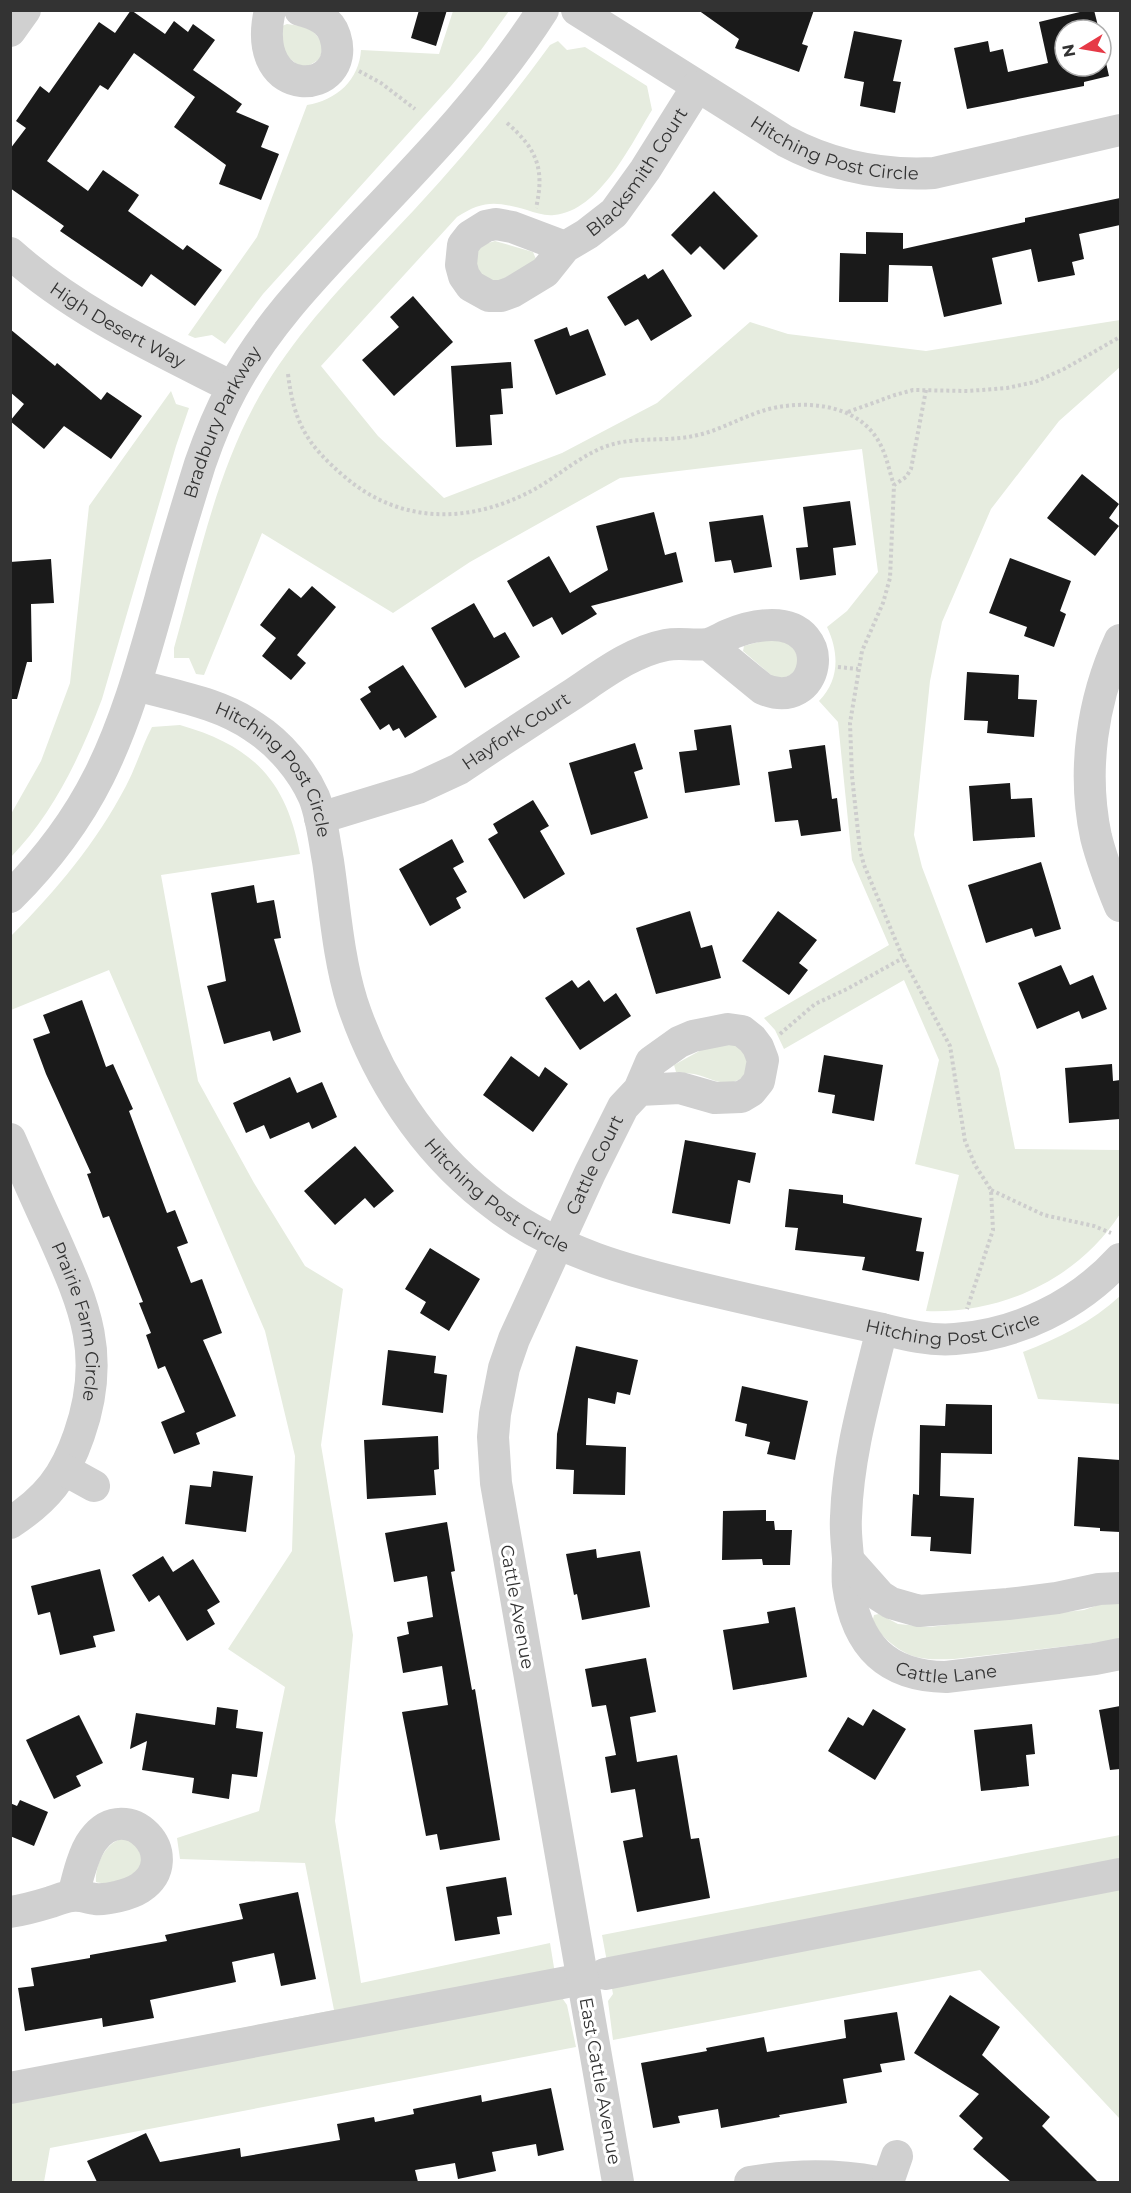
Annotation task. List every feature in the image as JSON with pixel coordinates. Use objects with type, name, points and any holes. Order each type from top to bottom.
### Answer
[{"type":"street","points":[[10,30],[25,10]]},
{"type":"street","points":[[270,10],[266,28],[270,53],[275,66],[284,76],[296,82],[308,82],[328,73],[335,63],[337,41],[334,30],[326,21],[300,10]]},
{"type":"street","name":"Bradbury Parkway","points":[[10,897],[58,841],[87,798],[117,738],[136,685],[208,439],[232,387],[278,319],[318,272],[474,103],[543,10]]},
{"type":"street","name":"Hitching Post Circle","points":[[577,10],[697,87],[800,149],[841,165],[886,173],[934,174],[1120,130]]},
{"type":"street","name":"Blacksmith Court","points":[[565,246],[587,234],[614,213],[645,170],[697,87]]},
{"type":"street","name":"High Desert Way","points":[[10,254],[90,313],[232,387]]},
{"type":"street","points":[[1120,640],[1098,703],[1090,772],[1090,794],[1096,838],[1120,906]]},
{"type":"street","name":"Hayfork Court","points":[[320,818],[392,796],[459,769],[616,666],[635,656],[664,645],[708,644]]},
{"type":"street","name":"Hitching Post Circle","points":[[136,685],[218,708],[255,727],[288,757],[300,773],[313,796],[320,818],[345,973],[352,1001],[377,1062],[410,1119],[445,1161],[496,1206],[527,1228],[557,1244],[624,1269],[657,1278],[882,1329],[937,1339],[954,1339],[996,1332],[1032,1321],[1063,1305],[1096,1283],[1116,1246]]},
{"type":"street","name":"Cattle Court","points":[[557,1244],[623,1107],[639,1090]]},
{"type":"street","name":"Prairie Farm Circle","points":[[10,1139],[21,1192],[77,1288],[90,1335],[92,1361],[90,1398],[86,1416],[65,1470],[40,1500],[10,1523]]},
{"type":"street","name":"Cattle Avenue","points":[[557,1244],[531,1298],[504,1368],[495,1414],[494,1461],[496,1483],[594,1976]]},
{"type":"street","name":"Cattle Lane","points":[[882,1329],[863,1404],[850,1471],[846,1519],[848,1583],[857,1623],[877,1653],[890,1664],[906,1672],[946,1677],[1120,1654]]},
{"type":"street","points":[[65,1470],[94,1486]]},
{"type":"street","points":[[848,1560],[880,1596],[891,1603],[919,1611],[1008,1604],[1057,1598],[1099,1589],[1120,1588]]},
{"type":"street","points":[[10,2088],[1120,1874]]},
{"type":"street","points":[[10,1912],[73,1896]]},
{"type":"street","name":"East Cattle Avenue","points":[[594,1976],[618,2182]]},
{"type":"street","points":[[750,2182],[808,2176],[877,2182]]},
{"type":"path","points":[[354,69],[381,83],[415,109]]},
{"type":"path","points":[[507,123],[529,144],[537,160],[540,188],[534,215]]},
{"type":"path","points":[[847,412],[896,395],[926,390],[968,391],[1007,388],[1035,382],[1064,369],[1120,337]]},
{"type":"path","points":[[288,374],[290,393],[300,424],[315,449],[325,460],[358,489],[381,502],[408,512],[438,515],[471,512],[506,502],[536,488],[593,452],[619,442],[645,438],[695,436],[778,407],[823,406],[847,412],[858,418],[879,441],[894,485],[890,578],[883,603],[868,634],[858,669],[850,723],[850,748],[860,850],[868,877],[903,958],[950,1046],[965,1141],[975,1165],[992,1190],[1044,1215],[1094,1226],[1116,1246]]},
{"type":"path","points":[[894,485],[906,477],[911,469],[926,390]]},
{"type":"path","points":[[833,666],[858,669]]},
{"type":"path","points":[[776,1036],[815,1004],[903,958]]},
{"type":"path","points":[[966,1313],[993,1230],[992,1190]]},
{"type":"shaded area","points":[[453,11],[509,11],[451,86],[263,294],[225,344],[212,335],[195,338],[188,335],[257,237],[307,105],[328,99],[344,87],[356,71],[361,50],[439,54]]},
{"type":"shaded area","points":[[287,24],[305,27],[316,35],[323,45],[320,59],[303,69],[284,54],[282,26]]},
{"type":"shaded area","points":[[558,41],[567,50],[585,47],[647,86],[652,110],[612,174],[586,202],[571,211],[547,215],[508,205],[491,204],[475,207],[457,217],[321,366],[378,436],[444,498],[562,453],[657,403],[750,322],[788,334],[926,351],[1120,320],[1120,367],[1059,421],[991,509],[942,622],[930,681],[914,835],[922,867],[999,1069],[1015,1149],[1120,1150],[1120,1214],[1103,1237],[1083,1257],[1036,1288],[1010,1299],[954,1310],[926,1311],[959,1175],[915,1164],[939,1060],[904,980],[784,1049],[775,1030],[764,1018],[889,945],[852,860],[838,722],[819,701],[831,684],[835,666],[834,646],[827,627],[847,611],[878,572],[862,449],[620,478],[470,562],[393,613],[262,533],[204,675],[196,674],[189,658],[174,658],[174,648],[217,494],[240,435],[270,379],[288,352],[327,303],[450,170],[550,45]]},
{"type":"shaded area","points":[[495,241],[533,252],[536,259],[501,280],[490,281],[479,271],[477,255],[478,250],[485,244]]},
{"type":"shaded area","points":[[171,391],[176,404],[189,408],[102,699],[85,741],[53,803],[11,857],[11,814],[41,761],[70,683],[89,506]]},
{"type":"shaded area","points":[[766,640],[792,644],[799,660],[794,674],[777,680],[743,651],[744,646]]},
{"type":"shaded area","points":[[180,725],[228,744],[262,770],[275,786],[286,806],[300,854],[161,875],[198,1081],[254,1183],[305,1266],[343,1289],[321,1445],[353,1635],[335,1821],[361,1983],[550,1943],[558,1992],[567,2005],[576,2047],[50,2148],[44,2182],[11,2182],[11,2073],[334,2010],[305,1863],[180,1859],[177,1838],[259,1811],[285,1687],[228,1649],[292,1551],[295,1456],[265,1331],[109,970],[11,1010],[11,936],[44,902],[102,827],[126,786],[152,727]]},
{"type":"shaded area","points":[[720,1044],[735,1044],[745,1051],[748,1068],[742,1078],[726,1083],[694,1074],[676,1072],[674,1065],[703,1049]]},
{"type":"shaded area","points":[[1120,1296],[1120,1404],[1038,1399],[1023,1352],[1074,1328],[1098,1314]]},
{"type":"shaded area","points":[[1107,1602],[1120,1602],[1120,1640],[954,1659],[926,1659],[910,1655],[886,1639],[876,1627],[873,1619],[874,1615],[879,1614],[898,1624],[929,1627],[1084,1610]]},
{"type":"shaded area","points":[[1120,1835],[1120,2119],[980,1970],[613,2040],[608,2001],[613,1994],[602,1935]]},
{"type":"shaded area","points":[[121,1839],[133,1843],[143,1861],[135,1873],[130,1876],[118,1881],[96,1882],[97,1869],[102,1856],[110,1845]]},
{"type":"building","points":[[131,10],[165,34],[174,21],[188,32],[193,24],[215,40],[193,70],[242,104],[236,112],[269,126],[261,147],[279,154],[261,200],[219,184],[226,165],[174,127],[195,97],[134,53],[108,90],[100,85],[47,161],[88,191],[103,170],[139,195],[128,211],[183,250],[187,245],[222,270],[195,306],[151,274],[142,287],[60,231],[64,226],[10,188],[10,149],[26,128],[16,121],[40,86],[49,93],[99,22],[115,33]]},
{"type":"building","points":[[419,10],[447,10],[436,46],[411,38]]},
{"type":"building","points":[[698,10],[814,10],[802,44],[808,46],[799,72],[735,48],[739,39]]},
{"type":"building","points":[[1094,10],[1096,18],[1055,18]]},
{"type":"building","points":[[1053,19],[1053,78],[1101,78],[1084,82],[1084,86],[967,109],[954,48],[988,41],[990,52],[1003,49],[1008,72],[1048,63],[1039,22]]},
{"type":"building","points":[[854,31],[902,40],[893,81],[901,82],[895,113],[860,106],[864,82],[844,78]]},
{"type":"building","points":[[714,191],[758,236],[724,270],[700,246],[691,255],[671,235]]},
{"type":"building","points":[[1120,198],[1120,225],[1079,234],[1084,259],[1072,262],[1075,275],[1038,282],[1031,249],[992,258],[1002,304],[944,317],[932,266],[889,265],[888,302],[839,302],[840,253],[866,254],[866,232],[903,233],[903,249],[1025,222],[1025,218]]},
{"type":"building","points":[[663,269],[692,316],[651,341],[638,319],[625,326],[607,297],[645,274],[648,279]]},
{"type":"building","points":[[413,296],[453,342],[394,396],[362,360],[399,327],[390,317]]},
{"type":"building","points":[[567,327],[570,336],[588,329],[606,375],[556,395],[534,340]]},
{"type":"building","points":[[10,329],[55,366],[57,363],[101,400],[107,392],[142,416],[111,459],[64,426],[44,449],[10,421],[24,404],[10,392]]},
{"type":"building","points":[[511,362],[513,388],[501,389],[503,414],[490,415],[492,445],[456,447],[451,366]]},
{"type":"building","points":[[1082,474],[1119,504],[1109,518],[1119,526],[1095,556],[1047,518]]},
{"type":"building","points":[[850,501],[856,545],[833,548],[836,575],[800,580],[796,548],[808,547],[803,507]]},
{"type":"building","points":[[654,512],[665,555],[676,552],[683,582],[591,606],[597,614],[562,635],[552,617],[533,627],[507,581],[549,556],[570,593],[608,570],[596,526]]},
{"type":"building","points":[[763,515],[772,567],[734,573],[731,560],[715,562],[709,522]]},
{"type":"building","points":[[1010,558],[1071,581],[1060,611],[1066,614],[1054,647],[1024,636],[1027,627],[989,613]]},
{"type":"building","points":[[51,559],[54,603],[31,604],[32,662],[27,662],[17,699],[10,699],[10,562]]},
{"type":"building","points":[[312,586],[336,607],[297,655],[306,663],[291,680],[262,656],[276,638],[260,625],[289,588],[301,598]]},
{"type":"building","points":[[474,603],[494,638],[505,632],[520,657],[465,688],[431,628]]},
{"type":"building","points":[[403,665],[437,717],[405,738],[399,728],[393,731],[389,724],[380,730],[360,699],[371,692],[368,687]]},
{"type":"building","points":[[967,672],[1019,675],[1018,699],[1037,700],[1034,737],[987,733],[988,721],[964,720]]},
{"type":"building","points":[[731,725],[740,785],[685,793],[679,752],[697,750],[694,730]]},
{"type":"building","points":[[635,743],[643,769],[634,772],[648,818],[591,835],[569,763]]},
{"type":"building","points":[[825,745],[832,799],[837,798],[841,831],[801,836],[798,820],[775,822],[768,772],[792,768],[789,750]]},
{"type":"building","points":[[1010,783],[1011,799],[1032,798],[1035,837],[973,841],[969,786]]},
{"type":"building","points":[[533,800],[549,826],[540,831],[565,874],[524,899],[488,839],[498,833],[493,824]]},
{"type":"building","points":[[452,839],[464,862],[453,868],[467,892],[456,898],[461,908],[430,926],[399,869]]},
{"type":"building","points":[[1041,862],[1061,929],[1035,937],[1032,928],[986,943],[968,885]]},
{"type":"building","points":[[254,885],[257,903],[274,900],[281,938],[274,939],[301,1032],[273,1041],[270,1031],[224,1044],[207,986],[226,981],[211,893]]},
{"type":"building","points":[[690,911],[701,948],[712,945],[721,978],[656,994],[636,928]]},
{"type":"building","points":[[778,911],[817,940],[799,963],[808,970],[789,995],[742,961]]},
{"type":"building","points":[[1061,965],[1070,985],[1093,975],[1107,1009],[1082,1019],[1079,1011],[1037,1029],[1018,983]]},
{"type":"building","points":[[572,980],[578,988],[589,980],[604,1002],[616,993],[631,1016],[580,1050],[545,998]]},
{"type":"building","points":[[82,1000],[106,1067],[113,1064],[133,1109],[129,1111],[167,1213],[175,1210],[188,1243],[177,1247],[191,1283],[202,1279],[222,1333],[203,1340],[236,1416],[196,1433],[200,1444],[174,1454],[161,1422],[185,1412],[165,1366],[158,1369],[146,1335],[151,1333],[139,1303],[143,1302],[109,1216],[103,1218],[87,1174],[91,1173],[46,1074],[33,1039],[50,1033],[43,1015]]},
{"type":"building","points":[[824,1055],[883,1065],[874,1121],[832,1113],[835,1095],[818,1092]]},
{"type":"building","points":[[511,1056],[539,1077],[545,1067],[568,1084],[533,1132],[483,1095]]},
{"type":"building","points":[[1112,1064],[1113,1081],[1120,1080],[1120,1119],[1069,1123],[1065,1068]]},
{"type":"building","points":[[290,1077],[297,1093],[322,1082],[337,1117],[312,1129],[309,1122],[270,1139],[264,1125],[246,1133],[233,1103]]},
{"type":"building","points":[[685,1140],[756,1153],[750,1183],[738,1180],[730,1224],[672,1213]]},
{"type":"building","points":[[355,1146],[394,1191],[374,1208],[365,1198],[335,1225],[304,1191]]},
{"type":"building","points":[[789,1189],[843,1195],[843,1203],[922,1218],[916,1251],[924,1252],[919,1281],[862,1270],[865,1257],[795,1250],[798,1228],[785,1227]]},
{"type":"building","points":[[430,1248],[480,1279],[449,1331],[420,1313],[426,1302],[405,1289]]},
{"type":"building","points":[[576,1346],[638,1360],[630,1395],[617,1392],[615,1404],[588,1398],[586,1445],[626,1447],[625,1495],[573,1494],[574,1470],[556,1469],[557,1434]]},
{"type":"building","points":[[388,1350],[436,1356],[434,1373],[447,1375],[443,1413],[382,1405]]},
{"type":"building","points":[[742,1386],[808,1401],[795,1460],[767,1454],[770,1442],[745,1436],[747,1424],[735,1421]]},
{"type":"building","points":[[946,1404],[992,1405],[992,1454],[941,1453],[940,1496],[974,1498],[971,1554],[930,1551],[931,1537],[911,1536],[913,1494],[919,1495],[920,1425],[945,1426]]},
{"type":"building","points":[[438,1436],[439,1469],[434,1470],[436,1495],[367,1499],[364,1440]]},
{"type":"building","points":[[1078,1457],[1120,1460],[1120,1532],[1074,1526]]},
{"type":"building","points":[[213,1471],[253,1476],[246,1532],[185,1524],[190,1485],[211,1487]]},
{"type":"building","points":[[766,1510],[766,1521],[774,1521],[775,1530],[792,1530],[790,1565],[763,1565],[762,1559],[722,1560],[723,1511]]},
{"type":"building","points":[[447,1522],[455,1571],[451,1572],[472,1690],[475,1689],[500,1840],[440,1850],[437,1834],[426,1836],[402,1712],[448,1705],[442,1666],[403,1673],[397,1637],[409,1634],[407,1622],[433,1617],[427,1576],[394,1582],[385,1533]]},
{"type":"building","points":[[596,1549],[597,1558],[640,1551],[650,1607],[582,1620],[577,1594],[574,1595],[566,1554]]},
{"type":"building","points":[[163,1556],[173,1572],[193,1559],[220,1602],[207,1610],[215,1624],[187,1641],[159,1595],[149,1602],[132,1575]]},
{"type":"building","points":[[100,1569],[115,1631],[93,1636],[96,1647],[60,1655],[50,1612],[38,1615],[31,1586]]},
{"type":"building","points":[[795,1607],[807,1677],[733,1690],[723,1630],[769,1623],[767,1612]]},
{"type":"building","points":[[646,1658],[656,1712],[630,1717],[637,1762],[677,1755],[691,1839],[699,1838],[710,1898],[637,1912],[623,1841],[643,1837],[635,1789],[611,1793],[605,1757],[616,1755],[606,1705],[592,1707],[585,1669]]},
{"type":"building","points":[[1120,1706],[1120,1769],[1110,1770],[1099,1710]]},
{"type":"building","points":[[217,1707],[238,1710],[236,1728],[263,1732],[257,1777],[232,1774],[229,1799],[192,1793],[194,1778],[142,1770],[147,1741],[130,1749],[136,1713],[215,1725]]},
{"type":"building","points":[[873,1709],[906,1729],[875,1780],[828,1751],[848,1717],[863,1726]]},
{"type":"building","points":[[79,1715],[103,1763],[76,1776],[81,1786],[54,1799],[26,1740]]},
{"type":"building","points":[[1032,1724],[1035,1754],[1026,1755],[1029,1786],[981,1791],[974,1730]]},
{"type":"building","points":[[20,1800],[48,1812],[34,1846],[10,1836],[10,1803],[17,1806]]},
{"type":"building","points":[[506,1877],[512,1915],[497,1917],[500,1934],[455,1941],[446,1887]]},
{"type":"building","points":[[298,1892],[316,1979],[281,1986],[274,1953],[232,1962],[236,1982],[150,2000],[154,2018],[103,2027],[102,2018],[25,2031],[18,1988],[34,1986],[31,1968],[167,1941],[165,1935],[243,1919],[239,1904]]},
{"type":"building","points":[[950,1995],[1000,2027],[982,2055],[1050,2117],[1042,2126],[1098,2182],[1011,2182],[973,2149],[983,2138],[959,2116],[979,2094],[914,2053]]},
{"type":"building","points":[[897,2012],[905,2060],[880,2064],[882,2072],[843,2079],[847,2103],[721,2128],[718,2109],[678,2116],[680,2123],[653,2128],[641,2063],[707,2051],[706,2048],[764,2037],[767,2052],[846,2038],[844,2020]]},
{"type":"building","points":[[551,2088],[564,2150],[538,2156],[536,2144],[492,2152],[496,2171],[458,2179],[455,2163],[415,2170],[418,2182],[97,2182],[87,2161],[146,2133],[160,2162],[240,2148],[241,2157],[340,2140],[337,2124],[374,2117],[375,2122],[414,2114],[413,2109],[481,2095],[482,2102]]}]
